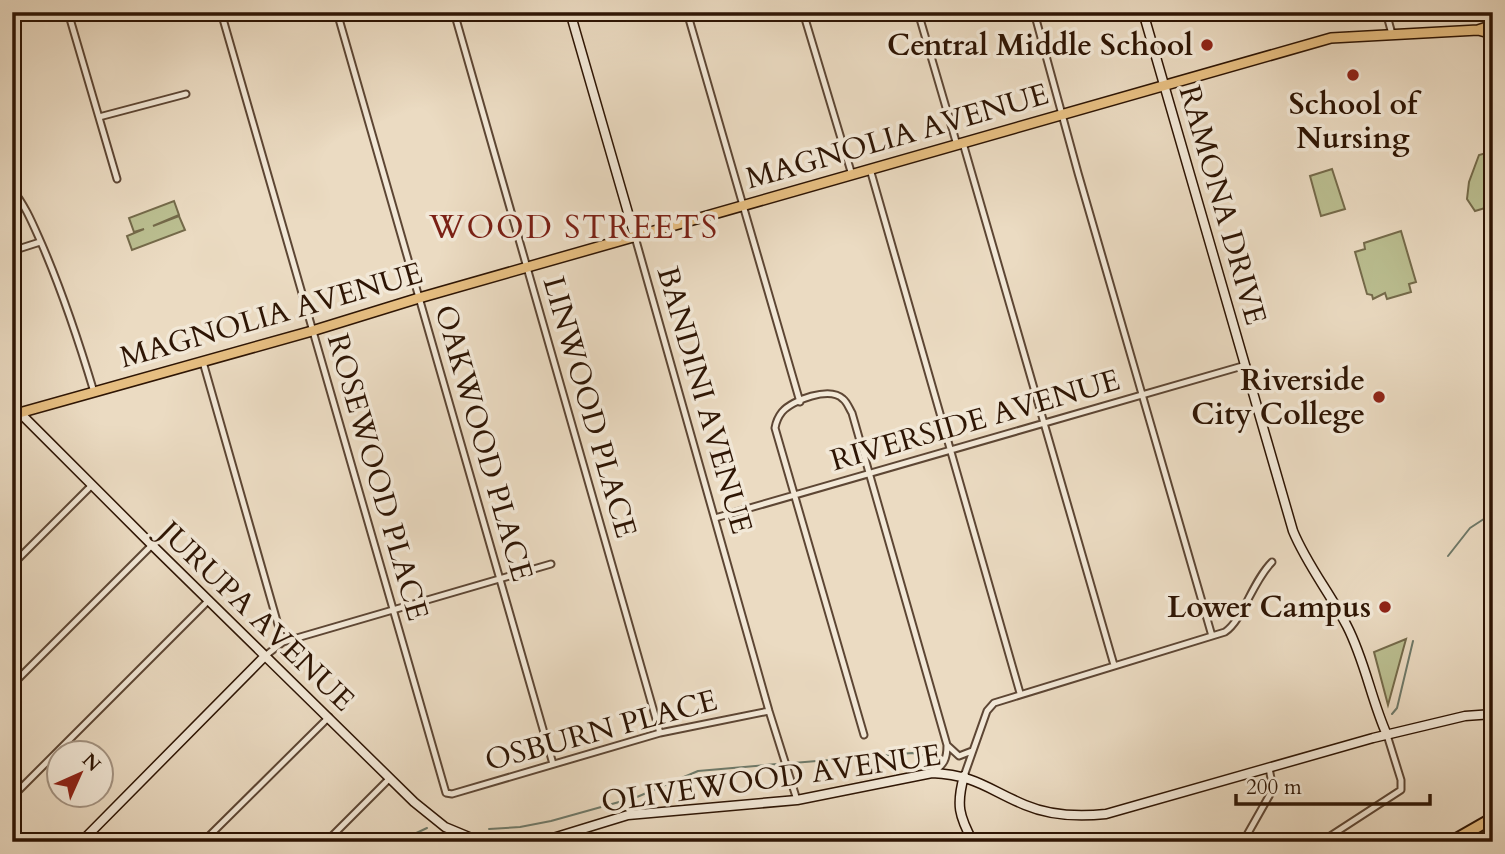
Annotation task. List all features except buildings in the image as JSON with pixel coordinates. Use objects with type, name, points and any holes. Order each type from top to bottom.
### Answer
[{"type":"highway","points":[[1451,842],[1493,818]]},
{"type":"main road","name":"BANDINI AVENUE","points":[[570,12],[635,236]]},
{"type":"main road","name":"RAMONA DRIVE","points":[[1143,12],[1293,531],[1311,568],[1334,603],[1359,650],[1387,735]]},
{"type":"main road","name":"MAGNOLIA AVENUE","points":[[16,414],[1331,38],[1478,30],[1493,25]]},
{"type":"main road","name":"MAGNOLIA AVENUE","points":[[1478,30],[1493,34]]},
{"type":"main road","name":"JURUPA AVENUE","points":[[12,405],[16,414],[92,485],[390,778],[437,821],[461,835],[481,842]]},
{"type":"main road","points":[[80,842],[265,656]]},
{"type":"main road","name":"OLIVEWOOD AVENUE","points":[[540,842],[628,814],[797,800],[932,774],[964,776],[988,785],[1027,806],[1056,813],[1080,816],[1119,811],[1387,735],[1465,716],[1493,714]]},
{"type":"main road","points":[[964,776],[958,802],[959,814],[973,842]]},
{"type":"street","points":[[68,12],[117,179]]},
{"type":"street","name":"ROSEWOOD PLACE","points":[[221,12],[446,793]]},
{"type":"street","name":"OAKWOOD PLACE","points":[[337,12],[553,764]]},
{"type":"street","name":"LINWOOD PLACE","points":[[454,12],[660,733]]},
{"type":"street","points":[[687,12],[800,402]]},
{"type":"street","points":[[803,12],[852,174]]},
{"type":"street","points":[[918,12],[960,144],[1114,665]]},
{"type":"street","points":[[1034,12],[1077,173],[1212,636]]},
{"type":"street","points":[[1386,12],[1392,34]]},
{"type":"street","points":[[99,117],[186,94]]},
{"type":"street","points":[[870,169],[1020,693]]},
{"type":"street","points":[[12,189],[23,203],[72,320],[94,391]]},
{"type":"street","name":"BANDINI AVENUE","points":[[635,236],[769,711],[797,800]]},
{"type":"street","points":[[12,251],[40,242]]},
{"type":"street","points":[[203,362],[283,642]]},
{"type":"street","name":"RIVERSIDE AVENUE","points":[[715,518],[1246,365]]},
{"type":"street","points":[[864,735],[775,428],[782,412],[824,393],[836,394],[845,399],[852,413],[947,745],[947,759],[932,774]]},
{"type":"street","points":[[12,565],[92,485]]},
{"type":"street","points":[[12,545],[22,555]]},
{"type":"street","points":[[12,685],[152,545]]},
{"type":"street","points":[[964,776],[990,707],[1000,699],[1212,636],[1233,627],[1256,582],[1272,562]]},
{"type":"street","points":[[265,656],[283,642],[551,565]]},
{"type":"street","points":[[12,797],[209,600]]},
{"type":"street","name":"OSBURN PLACE","points":[[446,793],[452,794],[660,733],[769,711]]},
{"type":"street","points":[[203,842],[329,718]]},
{"type":"street","points":[[1321,842],[1401,790],[1402,780],[1387,735]]},
{"type":"street","points":[[947,745],[959,756],[972,751]]},
{"type":"street","points":[[1243,842],[1273,789],[1269,768]]},
{"type":"street","points":[[326,842],[390,778]]},
{"type":"green space","points":[[1493,151],[1493,209],[1475,211],[1467,199],[1469,182],[1479,155]]},
{"type":"green space","points":[[1332,169],[1345,209],[1321,216],[1310,176]]},
{"type":"green space","points":[[174,201],[179,215],[153,226],[179,216],[185,230],[132,250],[127,236],[144,229],[134,232],[129,218]]},
{"type":"green space","points":[[1401,231],[1416,282],[1409,284],[1411,292],[1387,299],[1385,293],[1373,299],[1372,295],[1367,294],[1355,252],[1365,249],[1364,243]]},
{"type":"green space","points":[[1406,639],[1388,705],[1374,652]]},
{"type":"waterway","points":[[1448,556],[1470,528],[1493,513]]},
{"type":"waterway","points":[[1392,714],[1397,708],[1413,641]]},
{"type":"waterway","points":[[793,763],[912,753],[936,763]]},
{"type":"waterway","points":[[489,829],[551,821],[637,797],[698,771],[777,764]]},
{"type":"waterway","points":[[397,842],[427,828]]},
{"type":"place","name":"Central Middle School","points":[[1207,45]]},
{"type":"place","name":"School of Nursing","points":[[1353,75]]},
{"type":"place","name":"Riverside City College","points":[[1379,397]]},
{"type":"place","name":"Lower Campus","points":[[1385,607]]},
{"type":"district","name":"WOOD STREETS","points":[[574,227]]}]
